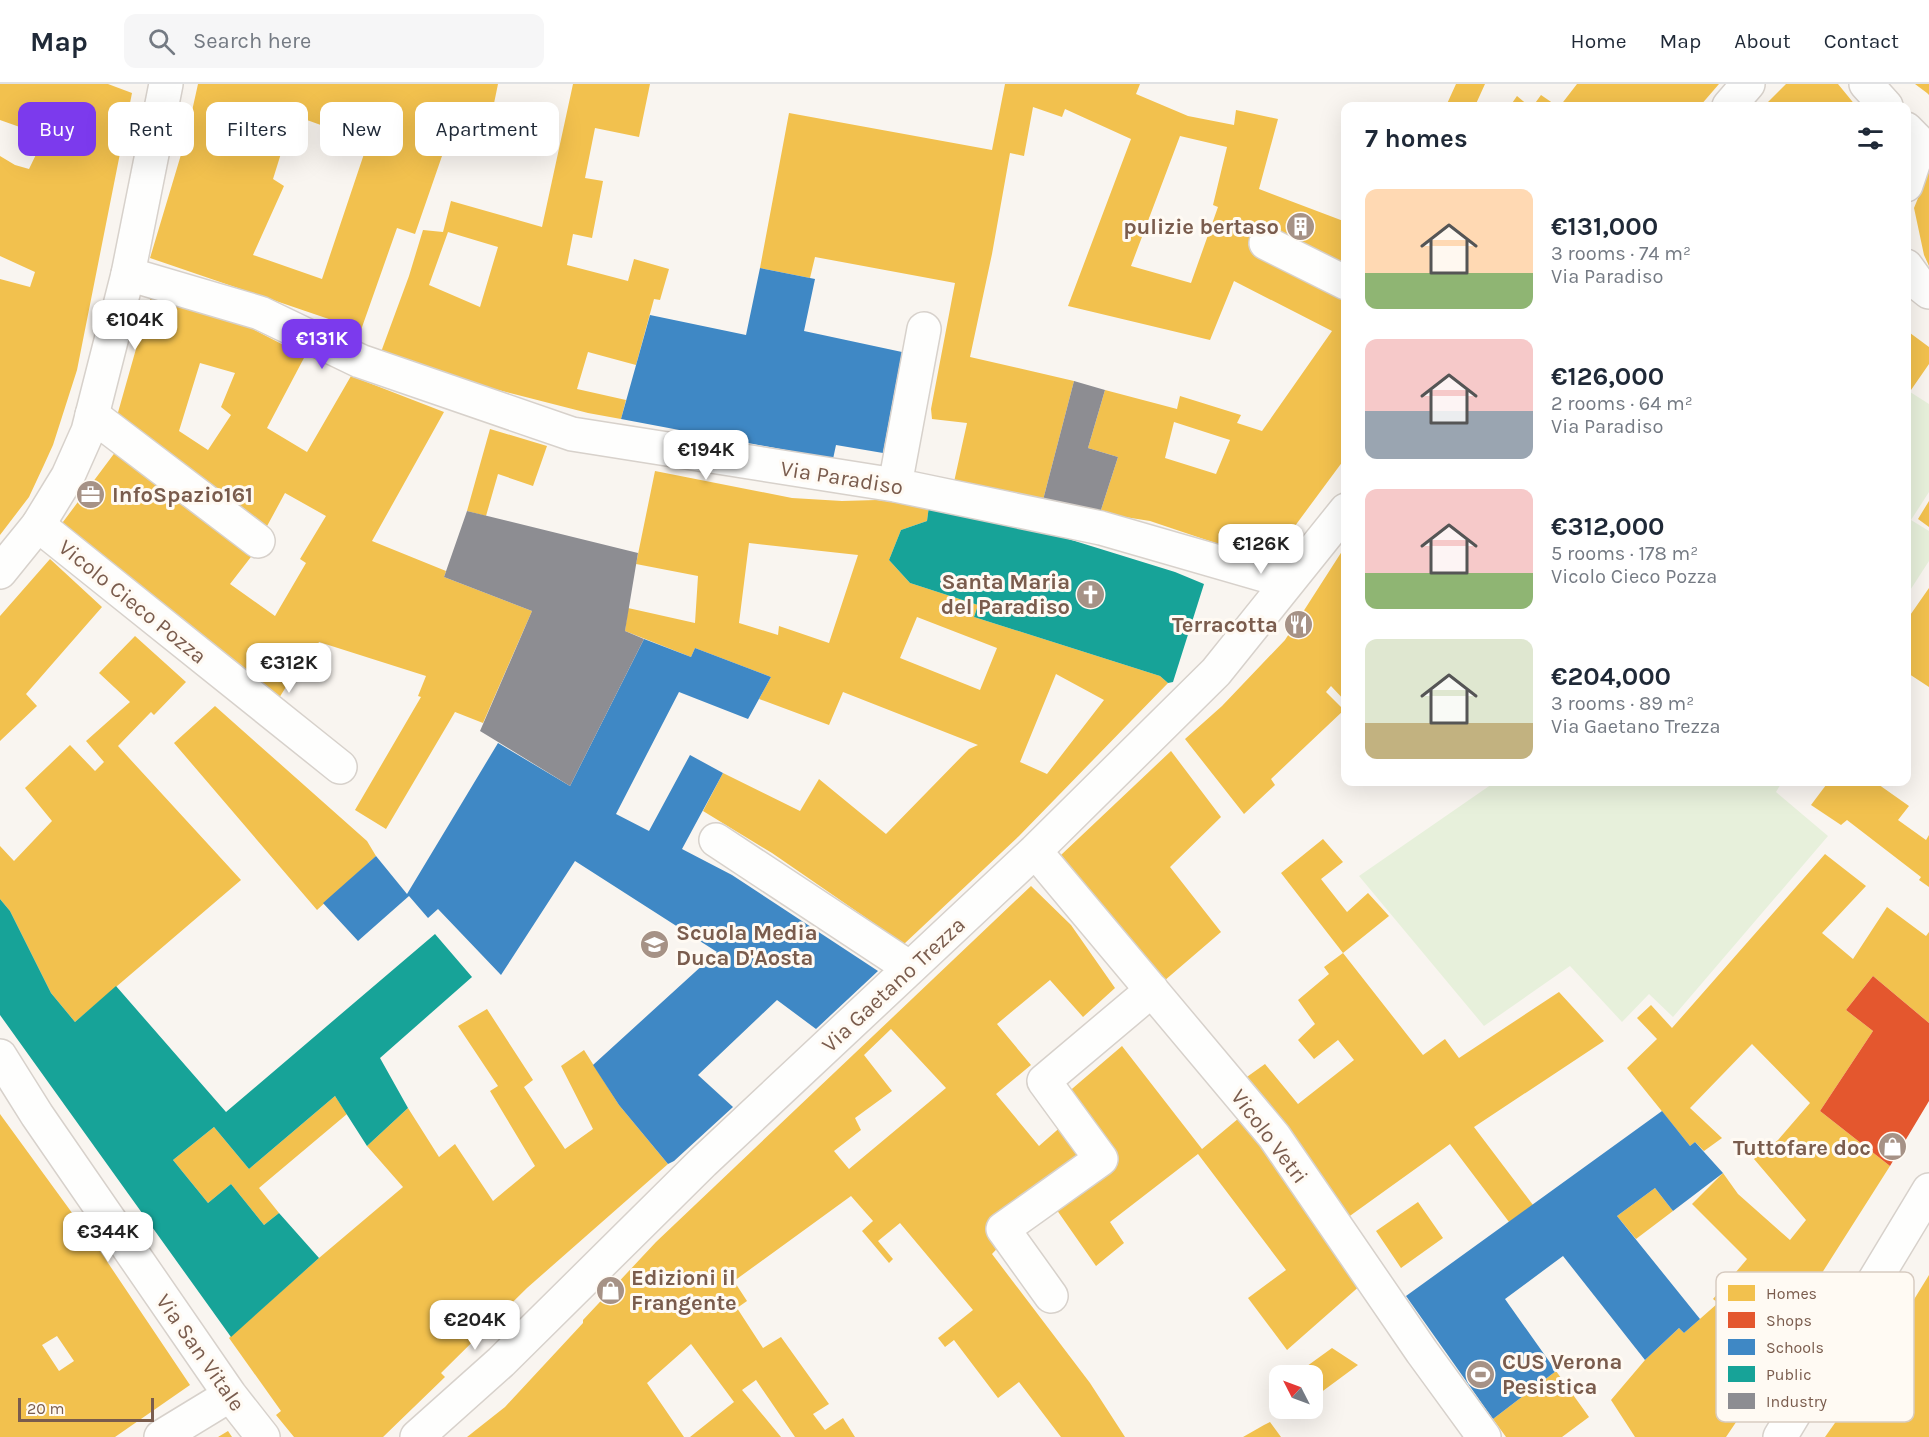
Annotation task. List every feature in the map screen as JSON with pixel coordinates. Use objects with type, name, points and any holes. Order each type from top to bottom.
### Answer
[{"type":"street","points":[[0,572],[38,525],[68,476],[88,431],[128,274],[166,84]]},
{"type":"street","points":[[1732,102],[1748,84]]},
{"type":"street","points":[[1866,84],[1882,102]]},
{"type":"street","points":[[1911,134],[1920,143],[1911,170]]},
{"type":"street","points":[[1266,243],[1341,280]]},
{"type":"street","points":[[1911,273],[1929,292]]},
{"type":"street","name":"Via Paradiso","points":[[128,274],[260,313],[360,361],[572,434],[895,485],[1101,528],[1288,582]]},
{"type":"street","points":[[895,485],[924,329]]},
{"type":"street","points":[[92,415],[258,541]]},
{"type":"street","name":"Via Gaetano Trezza","points":[[417,1437],[501,1362],[703,1162],[1035,851],[1216,672],[1341,516]]},
{"type":"street","name":"Vicolo Cieco Pozza","points":[[38,525],[340,767]]},
{"type":"street","points":[[716,840],[910,968]]},
{"type":"street","name":"Vicolo Vetri","points":[[1035,851],[1274,1136],[1422,1352],[1484,1437]]},
{"type":"street","points":[[1051,1296],[1003,1229],[1101,1159],[1044,1081],[1152,990]]},
{"type":"street","name":"Via San Vitale","points":[[0,1056],[37,1115],[230,1395],[263,1437]]},
{"type":"street","points":[[1880,1272],[1929,1190]]},
{"type":"street","points":[[161,1437],[230,1395]]},
{"type":"street","points":[[1780,1437],[1789,1422]]},
{"type":"green space","points":[[1911,393],[1929,404],[1929,492],[1911,520]]},
{"type":"green space","points":[[1911,520],[1929,531],[1929,561],[1911,589]]},
{"type":"green space","points":[[1489,786],[1780,786],[1776,792],[1828,836],[1673,1017],[1649,994],[1622,1022],[1570,966],[1484,1026],[1359,876]]},
{"type":"building: Homes","points":[[0,84],[108,84],[132,93],[130,102],[108,102],[108,156],[119,156],[77,370],[53,445],[29,497],[0,535],[0,279],[30,287],[35,272],[0,256],[0,156],[15,165],[29,169],[35,156],[96,156],[96,102],[18,102],[18,126],[0,120]]},
{"type":"building: Homes","points":[[198,84],[498,84],[494,102],[415,102],[415,156],[442,156],[415,234],[397,228],[361,330],[150,258],[181,156],[194,156],[194,102]],"holes":[[[206,102],[308,102],[308,120],[320,125],[320,102],[403,102],[403,156],[363,156],[322,279],[253,255],[284,186],[273,179],[280,156],[206,156]]]},
{"type":"building: Homes","points":[[573,84],[650,84],[639,137],[595,128],[585,178],[603,181],[592,238],[573,234],[567,265],[628,281],[634,259],[669,269],[660,300],[654,299],[636,365],[588,352],[577,389],[626,400],[621,419],[588,413],[471,383],[381,352],[423,230],[443,232],[451,201],[542,227]],"holes":[[[448,232],[498,247],[480,307],[429,285]]]},
{"type":"building: Homes","points":[[1005,84],[1140,84],[1136,94],[1188,116],[1234,125],[1236,110],[1278,119],[1259,189],[1341,220],[1341,268],[1254,229],[1248,245],[1341,292],[1341,464],[1269,561],[1150,521],[1100,513],[1118,457],[1088,448],[1105,390],[1177,409],[1180,396],[1241,415],[1237,423],[1262,431],[1332,331],[1234,281],[1210,340],[1068,306],[1131,139],[1065,109],[1062,117],[1033,107],[1024,156],[1010,153],[970,357],[1074,381],[1043,500],[954,482],[967,423],[932,419],[931,409],[955,283],[815,257],[810,278],[760,268],[789,113],[992,150]],"holes":[[[1180,136],[1227,147],[1213,205],[1218,207],[1191,283],[1131,266]],[[1174,422],[1230,440],[1216,474],[1165,458]]]},
{"type":"building: Homes","points":[[1456,84],[1485,84],[1477,102],[1448,102]]},
{"type":"building: Homes","points":[[1577,84],[1719,84],[1703,102],[1563,102]]},
{"type":"building: Homes","points":[[1786,84],[1838,84],[1853,102],[1768,102]]},
{"type":"building: Homes","points":[[1915,84],[1929,84],[1929,95],[1927,93]]},
{"type":"building: Homes","points":[[1541,95],[1551,102],[1536,102]]},
{"type":"building: Homes","points":[[1517,96],[1524,102],[1513,102]]},
{"type":"building: Homes","points":[[1929,171],[1929,266],[1924,255],[1914,208]]},
{"type":"building: Homes","points":[[151,296],[227,316],[305,356],[267,428],[307,452],[351,376],[444,412],[372,541],[446,571],[444,577],[532,611],[483,723],[455,712],[386,829],[355,810],[421,697],[418,696],[426,676],[319,642],[317,646],[313,643],[276,703],[54,534],[119,447],[254,553],[230,584],[275,616],[306,563],[300,559],[326,516],[285,493],[266,528],[115,423]],"holes":[[[200,363],[235,373],[221,407],[231,415],[208,450],[179,431]]]},
{"type":"building: Homes","points":[[1911,334],[1929,347],[1929,364],[1911,390]]},
{"type":"building: Homes","points":[[490,429],[547,446],[533,486],[498,474],[486,516],[467,511]]},
{"type":"building: Homes","points":[[655,471],[792,498],[842,501],[877,500],[929,506],[927,521],[901,530],[889,560],[910,583],[978,605],[974,617],[1160,676],[1168,683],[1019,836],[904,944],[772,853],[703,811],[723,773],[800,811],[819,779],[886,834],[969,749],[978,745],[843,692],[829,725],[759,699],[771,677],[695,648],[691,657],[625,631],[628,608],[695,623],[698,576],[636,564]],"holes":[[[749,543],[858,555],[829,643],[779,626],[778,635],[739,623]],[[917,617],[997,648],[980,690],[900,658]],[[1056,674],[1104,700],[1047,774],[1020,762]]]},
{"type":"building: Homes","points":[[1929,501],[1929,527],[1918,519]]},
{"type":"building: Homes","points":[[1341,553],[1341,697],[1331,686],[1326,692],[1341,707],[1341,713],[1271,779],[1275,785],[1244,814],[1185,739],[1222,706],[1285,640]]},
{"type":"building: Homes","points":[[50,559],[102,607],[26,694],[37,706],[0,741],[0,616]]},
{"type":"building: Homes","points":[[1929,588],[1929,687],[1911,675],[1911,614]]},
{"type":"building: Homes","points":[[135,636],[186,682],[154,715],[151,712],[118,746],[241,880],[75,1022],[51,993],[10,911],[0,899],[0,846],[14,861],[52,821],[25,788],[70,745],[95,771],[104,762],[86,741],[130,702],[99,673]]},
{"type":"building: Homes","points":[[215,706],[367,841],[376,856],[317,910],[174,743]]},
{"type":"building: Homes","points":[[1171,751],[1221,817],[1170,867],[1221,932],[1164,981],[1061,855]]},
{"type":"building: Homes","points":[[1825,786],[1881,786],[1909,806],[1898,820],[1926,840],[1929,835],[1929,887],[1919,880],[1921,877],[1847,820],[1841,825],[1811,805]]},
{"type":"building: Homes","points":[[1323,839],[1343,862],[1321,879],[1347,912],[1368,893],[1389,916],[1343,953],[1281,873]]},
{"type":"building: Homes","points":[[1825,854],[1866,886],[1822,933],[1853,959],[1887,907],[1926,936],[1929,932],[1929,1023],[1873,976],[1846,1010],[1873,1031],[1820,1111],[1890,1166],[1823,1272],[1736,1272],[1747,1259],[1692,1204],[1723,1173],[1738,1194],[1790,1240],[1806,1220],[1754,1159],[1778,1140],[1810,1103],[1752,1044],[1690,1108],[1722,1138],[1704,1151],[1695,1142],[1690,1146],[1627,1068],[1657,1039],[1637,1018],[1651,1005],[1672,1028]]},
{"type":"building: Homes","points":[[1031,886],[1071,925],[1115,988],[1083,1017],[1050,980],[997,1024],[1031,1065],[996,1094],[1039,1146],[1064,1124],[1081,1159],[992,1254],[1090,1383],[1125,1437],[1061,1437],[1019,1382],[998,1398],[954,1340],[945,1347],[938,1338],[973,1310],[900,1223],[878,1241],[893,1259],[889,1263],[862,1231],[873,1221],[851,1196],[734,1281],[747,1301],[737,1308],[763,1348],[781,1337],[829,1404],[813,1414],[825,1430],[843,1418],[855,1437],[795,1437],[756,1380],[742,1390],[781,1437],[690,1437],[734,1402],[691,1344],[647,1383],[684,1437],[467,1437],[505,1407],[656,1242]],"holes":[[[891,1029],[946,1088],[849,1169],[834,1151],[861,1130],[855,1118],[892,1091],[864,1055]]]},
{"type":"building: Homes","points":[[1343,953],[1423,1055],[1445,1039],[1459,1058],[1559,992],[1604,1041],[1474,1127],[1533,1205],[1509,1222],[1450,1144],[1347,1218],[1244,1079],[1265,1064],[1298,1104],[1354,1060],[1338,1040],[1314,1059],[1298,1040],[1315,1024],[1298,1000],[1329,974],[1324,967]]},
{"type":"building: Homes","points":[[487,1009],[533,1080],[524,1087],[565,1149],[593,1129],[561,1066],[584,1050],[619,1105],[668,1164],[527,1288],[441,1373],[445,1377],[383,1437],[294,1437],[276,1415],[281,1411],[229,1338],[403,1187],[367,1146],[408,1108],[439,1157],[455,1144],[493,1201],[535,1166],[490,1091],[498,1086],[458,1026]]},
{"type":"building: Homes","points":[[1122,1046],[1202,1149],[1245,1113],[1362,1284],[1287,1350],[1248,1298],[1286,1270],[1198,1154],[1110,1222],[1124,1243],[1096,1266],[1054,1206],[1084,1186],[1066,1094]]},
{"type":"building: Homes","points":[[335,1096],[347,1114],[259,1188],[279,1213],[264,1225],[231,1184],[208,1203],[173,1160],[214,1127],[249,1169]]},
{"type":"building: Homes","points":[[0,1114],[102,1254],[190,1385],[115,1437],[0,1437]],"holes":[[[57,1336],[74,1361],[59,1371],[42,1345]]]},
{"type":"building: Homes","points":[[1655,1188],[1673,1211],[1636,1239],[1617,1216]]},
{"type":"building: Homes","points":[[1418,1202],[1443,1238],[1401,1268],[1376,1231]]},
{"type":"building: Homes","points":[[1929,1275],[1929,1437],[1825,1437],[1836,1422],[1914,1422],[1914,1299]]},
{"type":"building: Homes","points":[[1716,1305],[1716,1422],[1736,1422],[1726,1437],[1635,1437],[1611,1400],[1645,1360],[1679,1328],[1684,1333]]},
{"type":"building: Homes","points":[[1332,1348],[1358,1365],[1323,1391],[1323,1365],[1309,1365]]},
{"type":"building: Homes","points":[[1556,1371],[1589,1417],[1562,1437],[1506,1437],[1493,1419]]},
{"type":"building: Homes","points":[[1270,1422],[1281,1437],[1243,1437],[1264,1425]]},
{"type":"building: Homes","points":[[228,1431],[232,1437],[218,1437]]},
{"type":"building: Shops","points":[[1873,976],[1929,1023],[1929,1101],[1890,1166],[1820,1111],[1873,1031],[1846,1010]]},
{"type":"building: Schools","points":[[760,268],[815,279],[804,331],[902,352],[883,453],[836,445],[833,459],[621,419],[650,315],[746,335]]},
{"type":"building: Schools","name":"Scuola Media Duca D'Aosta","points":[[644,639],[691,657],[695,648],[771,677],[748,719],[679,692],[616,814],[649,831],[690,755],[723,773],[682,849],[732,875],[878,971],[816,1029],[777,1000],[698,1075],[733,1107],[668,1164],[619,1105],[593,1065],[717,952],[575,861],[501,975],[438,909],[428,918],[409,896],[358,941],[323,903],[376,856],[407,894],[498,743],[570,786]]},
{"type":"building: Schools","points":[[1662,1111],[1690,1146],[1695,1142],[1723,1173],[1673,1211],[1655,1188],[1617,1216],[1700,1319],[1684,1333],[1679,1328],[1645,1360],[1563,1256],[1505,1299],[1556,1371],[1493,1419],[1406,1296]]},
{"type":"building: Public","name":"Santa Maria del Paradiso","points":[[929,506],[1036,529],[1175,572],[1204,584],[1173,682],[1168,683],[1160,676],[974,617],[978,605],[910,583],[889,560],[901,530],[927,521]]},
{"type":"building: Public","points":[[0,899],[10,911],[51,993],[75,1022],[116,986],[226,1112],[435,934],[472,977],[380,1058],[408,1108],[367,1146],[335,1096],[249,1169],[214,1127],[173,1160],[208,1203],[231,1184],[264,1225],[279,1213],[319,1258],[231,1337],[0,1015]]},
{"type":"building: Industry","points":[[1074,381],[1105,390],[1088,448],[1118,457],[1100,513],[1043,500]]},
{"type":"building: Industry","points":[[467,511],[638,553],[625,631],[644,639],[570,786],[480,731],[532,611],[444,577]]},
{"type":"place","name":"pulizie bertaso","points":[[1300,226]]},
{"type":"place","name":"InfoSpazio161","points":[[91,494]]},
{"type":"place","name":"Santa Maria del Paradiso","points":[[1091,594]]},
{"type":"place","name":"Terracotta","points":[[1299,624]]},
{"type":"place","name":"Scuola Media Duca D'Aosta","points":[[655,945]]},
{"type":"place","name":"Tuttofare doc","points":[[1892,1147]]},
{"type":"place","name":"Edizioni il Frangente","points":[[610,1290]]},
{"type":"place","name":"CUS Verona Pesistica","points":[[1481,1374]]}]
